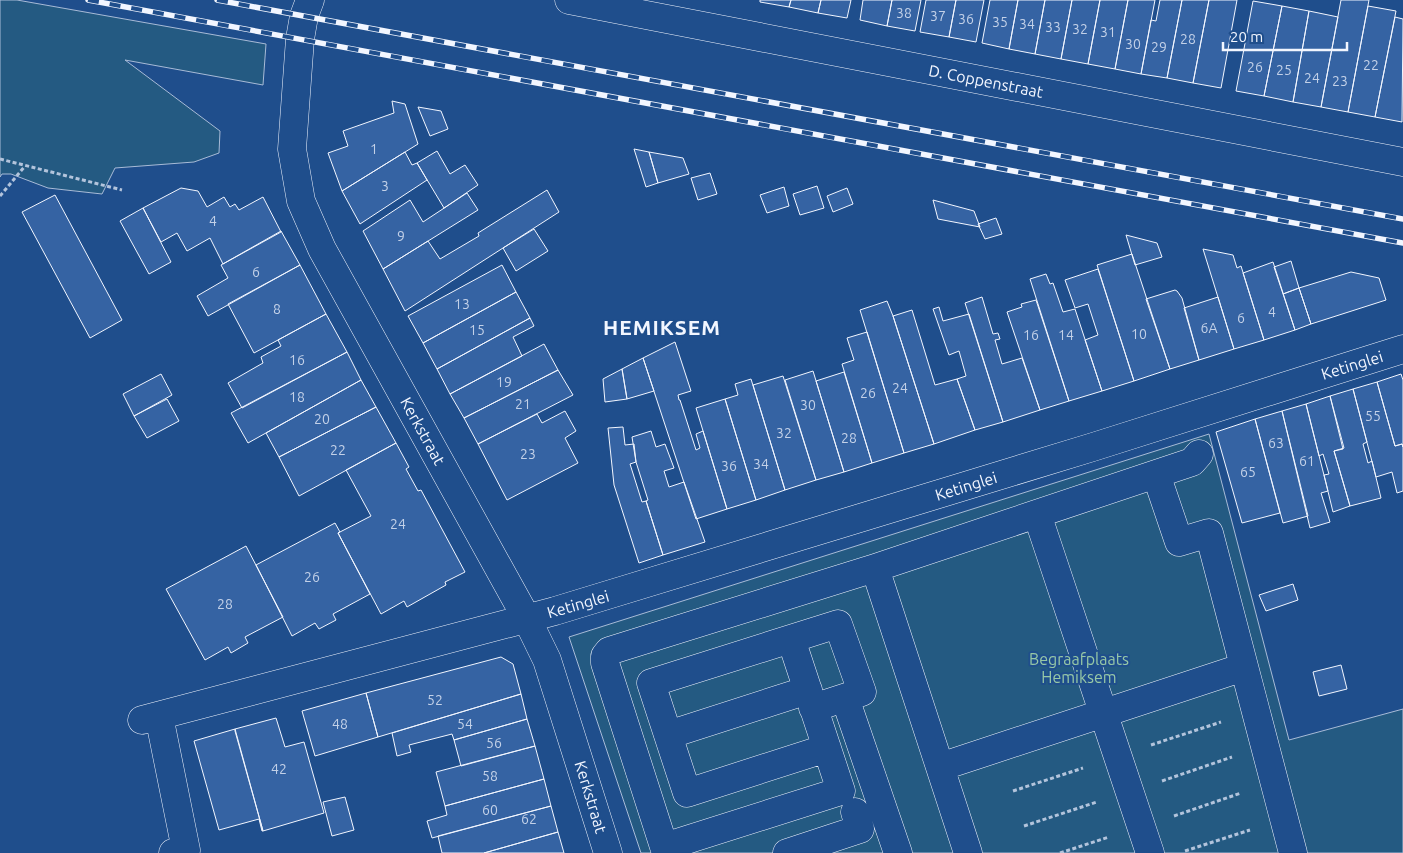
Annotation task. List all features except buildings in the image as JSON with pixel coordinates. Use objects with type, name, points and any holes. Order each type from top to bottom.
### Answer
[{"type":"street","name":"Kerkstraat","points":[[310,0],[304,16],[300,39],[292,149],[301,201],[322,249],[527,619],[547,660],[608,853]]},
{"type":"street","name":"D. Coppenstraat","points":[[569,0],[1403,162]]},
{"type":"street","name":"Ketinglei","points":[[173,853],[186,850],[150,718],[527,619],[609,595],[1403,349]]},
{"type":"street","points":[[881,803],[848,802],[665,850],[605,662],[605,656],[609,651],[875,568],[1192,462],[1199,454]]},
{"type":"street","points":[[1156,474],[1179,542],[1209,533],[1293,853]]},
{"type":"street","points":[[1038,514],[1150,853]]},
{"type":"street","points":[[875,568],[968,853]]},
{"type":"street","points":[[668,735],[811,699],[845,698],[862,692],[838,624],[652,683],[668,735],[687,793],[827,748]]},
{"type":"street","points":[[787,853],[860,830],[827,748],[791,639]]},
{"type":"street","points":[[940,768],[1244,667]]},
{"type":"street","points":[[845,698],[898,853]]},
{"type":"path","points":[[0,160],[122,190]]},
{"type":"path","points":[[0,196],[25,166]]},
{"type":"path","points":[[1179,853],[1251,829]]},
{"type":"green space","points":[[0,0],[17,0],[266,44],[263,85],[125,60],[220,131],[219,153],[194,162],[115,168],[102,194],[48,188],[11,174],[2,174],[0,177]]},
{"type":"green space","name":"Begraafplaats Hemiksem","points":[[1209,434],[1289,740],[1403,709],[1403,853],[641,853],[569,637]]},
{"type":"railway","points":[[88,0],[1403,243]]},
{"type":"railway","points":[[217,0],[1403,219]]},
{"type":"district","name":"HEMIKSEM","points":[[662,327]]}]
